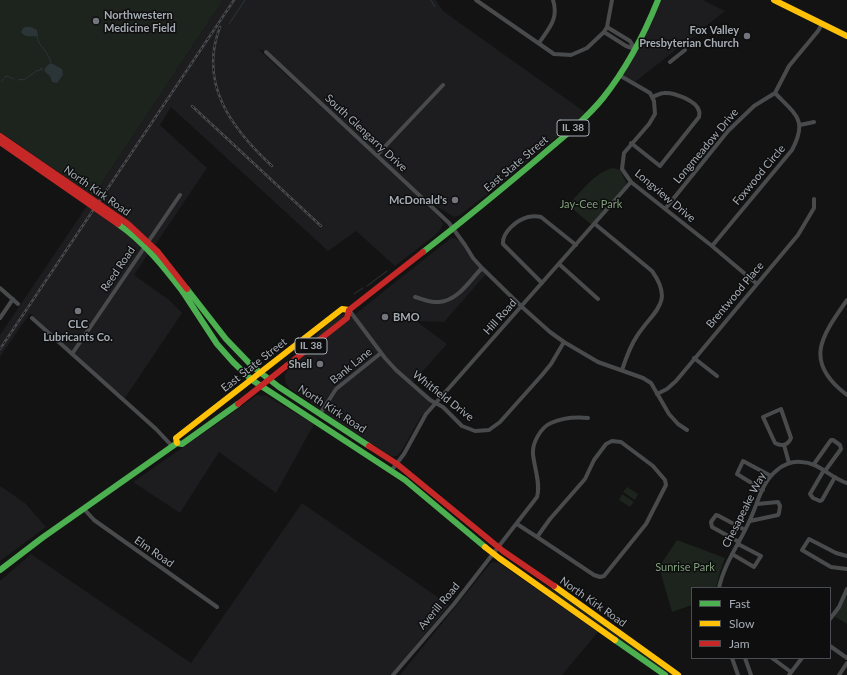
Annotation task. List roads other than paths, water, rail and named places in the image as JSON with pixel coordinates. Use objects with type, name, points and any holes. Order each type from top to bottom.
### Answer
[{"type":"main road","name":"East State Street","points":[[0,570],[174,445],[182,444],[260,386],[347,318],[349,310],[519,175],[572,129],[602,99],[635,49],[650,20],[658,0]]},
{"type":"main road","points":[[774,0],[782,2],[847,36]]},
{"type":"main road","name":"North Kirk Road","points":[[0,136],[128,224],[158,252],[185,290],[217,344],[252,380],[391,471],[416,489],[493,553],[665,675]]},
{"type":"main road","name":"North Kirk Road","points":[[0,142],[128,231],[159,261],[231,345],[260,373],[397,464],[498,547],[678,675]]},
{"type":"main road","name":"East State Street","points":[[174,445],[176,438],[342,309],[349,310]]},
{"type":"street","points":[[476,0],[554,54],[571,55],[587,48],[604,32],[607,26],[612,0]]},
{"type":"street","points":[[539,43],[554,20],[555,7],[553,0]]},
{"type":"street","name":"Longmeadow Drive","points":[[665,209],[728,131],[754,106],[775,93],[790,66],[822,24]]},
{"type":"street","points":[[607,26],[630,41],[635,49]]},
{"type":"street","points":[[604,32],[626,46],[635,49]]},
{"type":"street","points":[[670,62],[685,50]]},
{"type":"street","name":"South Glengarry Drive","points":[[266,52],[453,228],[473,258],[522,307],[550,332],[598,362],[651,382],[669,414],[678,424],[687,430]]},
{"type":"street","points":[[619,75],[648,92],[652,97],[664,93],[673,93],[696,106],[699,111],[699,117],[660,166],[632,143]]},
{"type":"street","points":[[377,155],[443,85]]},
{"type":"street","points":[[775,93],[792,111],[800,125],[814,122]]},
{"type":"street","name":"Longview Drive","points":[[652,97],[654,115],[647,126],[624,153],[621,166],[622,169],[632,182],[757,284]]},
{"type":"street","name":"Foxwood Circle","points":[[712,246],[792,150],[799,137],[800,125]]},
{"type":"street","name":"Hill Road","points":[[391,471],[408,448],[426,414],[632,182]]},
{"type":"street","name":"Reed Road","points":[[72,354],[180,195]]},
{"type":"street","name":"Brentwood Place","points":[[657,394],[667,389],[676,381],[798,235],[814,208],[814,199]]},
{"type":"street","points":[[542,283],[503,244],[504,235],[507,231],[527,217],[541,217],[576,245]]},
{"type":"street","points":[[595,224],[652,271],[662,291],[661,304],[631,345],[622,370]]},
{"type":"street","points":[[559,264],[598,299]]},
{"type":"street","points":[[415,297],[430,302],[440,302],[450,299],[459,293],[482,268]]},
{"type":"street","points":[[0,288],[18,304]]},
{"type":"street","points":[[0,318],[13,299]]},
{"type":"street","points":[[847,300],[830,324],[821,346],[822,365],[827,377],[847,394]]},
{"type":"street","name":"Whitfield Drive","points":[[349,310],[381,353],[396,370],[430,400],[443,407],[462,426],[475,431],[489,430],[500,422],[551,364],[564,342]]},
{"type":"street","points":[[32,318],[174,445]]},
{"type":"street","name":"Bank Lane","points":[[320,414],[336,389],[381,353]]},
{"type":"street","points":[[694,358],[717,376]]},
{"type":"street","points":[[781,409],[791,438],[790,442],[784,445],[775,443],[763,417],[781,409]]},
{"type":"street","name":"Averill Road","points":[[393,675],[454,604],[533,504],[538,494],[532,452],[537,438],[542,431],[551,423],[579,417],[588,418]]},
{"type":"street","points":[[814,464],[831,440],[840,445],[841,448],[810,494],[812,498],[818,501],[822,500],[835,477]]},
{"type":"street","points":[[517,524],[594,575],[600,577],[604,576],[646,524],[653,508],[664,490],[666,485],[665,480],[653,466],[625,445],[617,441],[609,442],[594,460],[585,479],[550,519],[537,537]]},
{"type":"street","points":[[784,445],[790,463],[800,462],[814,464],[847,483]]},
{"type":"street","points":[[763,490],[737,474],[743,461],[771,476]]},
{"type":"street","name":"Chesapeake Way","points":[[719,587],[721,577],[750,521],[763,490],[771,476],[776,471],[790,463]]},
{"type":"street","points":[[750,521],[778,515],[780,513],[780,506],[778,502],[757,504]]},
{"type":"street","name":"Elm Road","points":[[84,509],[94,520],[217,607]]},
{"type":"street","points":[[732,554],[754,567],[761,556],[712,527],[711,522],[716,515],[745,530]]},
{"type":"street","points":[[847,556],[836,553],[809,539],[802,550],[830,567],[847,569]]},
{"type":"street","points":[[831,617],[839,607],[847,588]]},
{"type":"street","points":[[831,647],[847,658]]},
{"type":"street","points":[[732,659],[738,675]]},
{"type":"street","points":[[745,659],[751,675]]},
{"type":"street","points":[[773,659],[790,673],[801,659]]},
{"type":"street","points":[[839,675],[847,663]]},
{"type":"waterway","points":[[229,24],[245,0]]},
{"type":"waterway","points":[[431,0],[435,7]]},
{"type":"waterway","points":[[37,36],[39,43],[49,56],[51,64]]},
{"type":"waterway","points":[[18,80],[25,79],[38,70],[40,71],[41,68],[44,70]]},
{"type":"waterway","points":[[2,81],[6,76],[14,79]]},
{"type":"waterway","points":[[367,286],[387,271]]},
{"type":"waterway","points":[[354,294],[363,288]]},
{"type":"railway","points":[[0,349],[234,0]]},
{"type":"railway","points":[[220,27],[214,48],[213,68],[216,86],[232,121],[257,152],[272,166]]},
{"type":"railway","points":[[192,106],[321,226]]},
{"type":"place","name":"Northwestern Medicine Field","points":[[96,21]]},
{"type":"place","name":"Fox Valley Presbyterian Church","points":[[747,36]]},
{"type":"place","name":"McDonald's","points":[[455,200]]},
{"type":"place","name":"CLC Lubricants Co.","points":[[78,311]]},
{"type":"place","name":"BMO","points":[[385,317]]},
{"type":"place","name":"Shell","points":[[320,364]]},
{"type":"park label","name":"Jay-Cee Park","points":[[591,204]]},
{"type":"park label","name":"Sunrise Park","points":[[685,567]]}]
